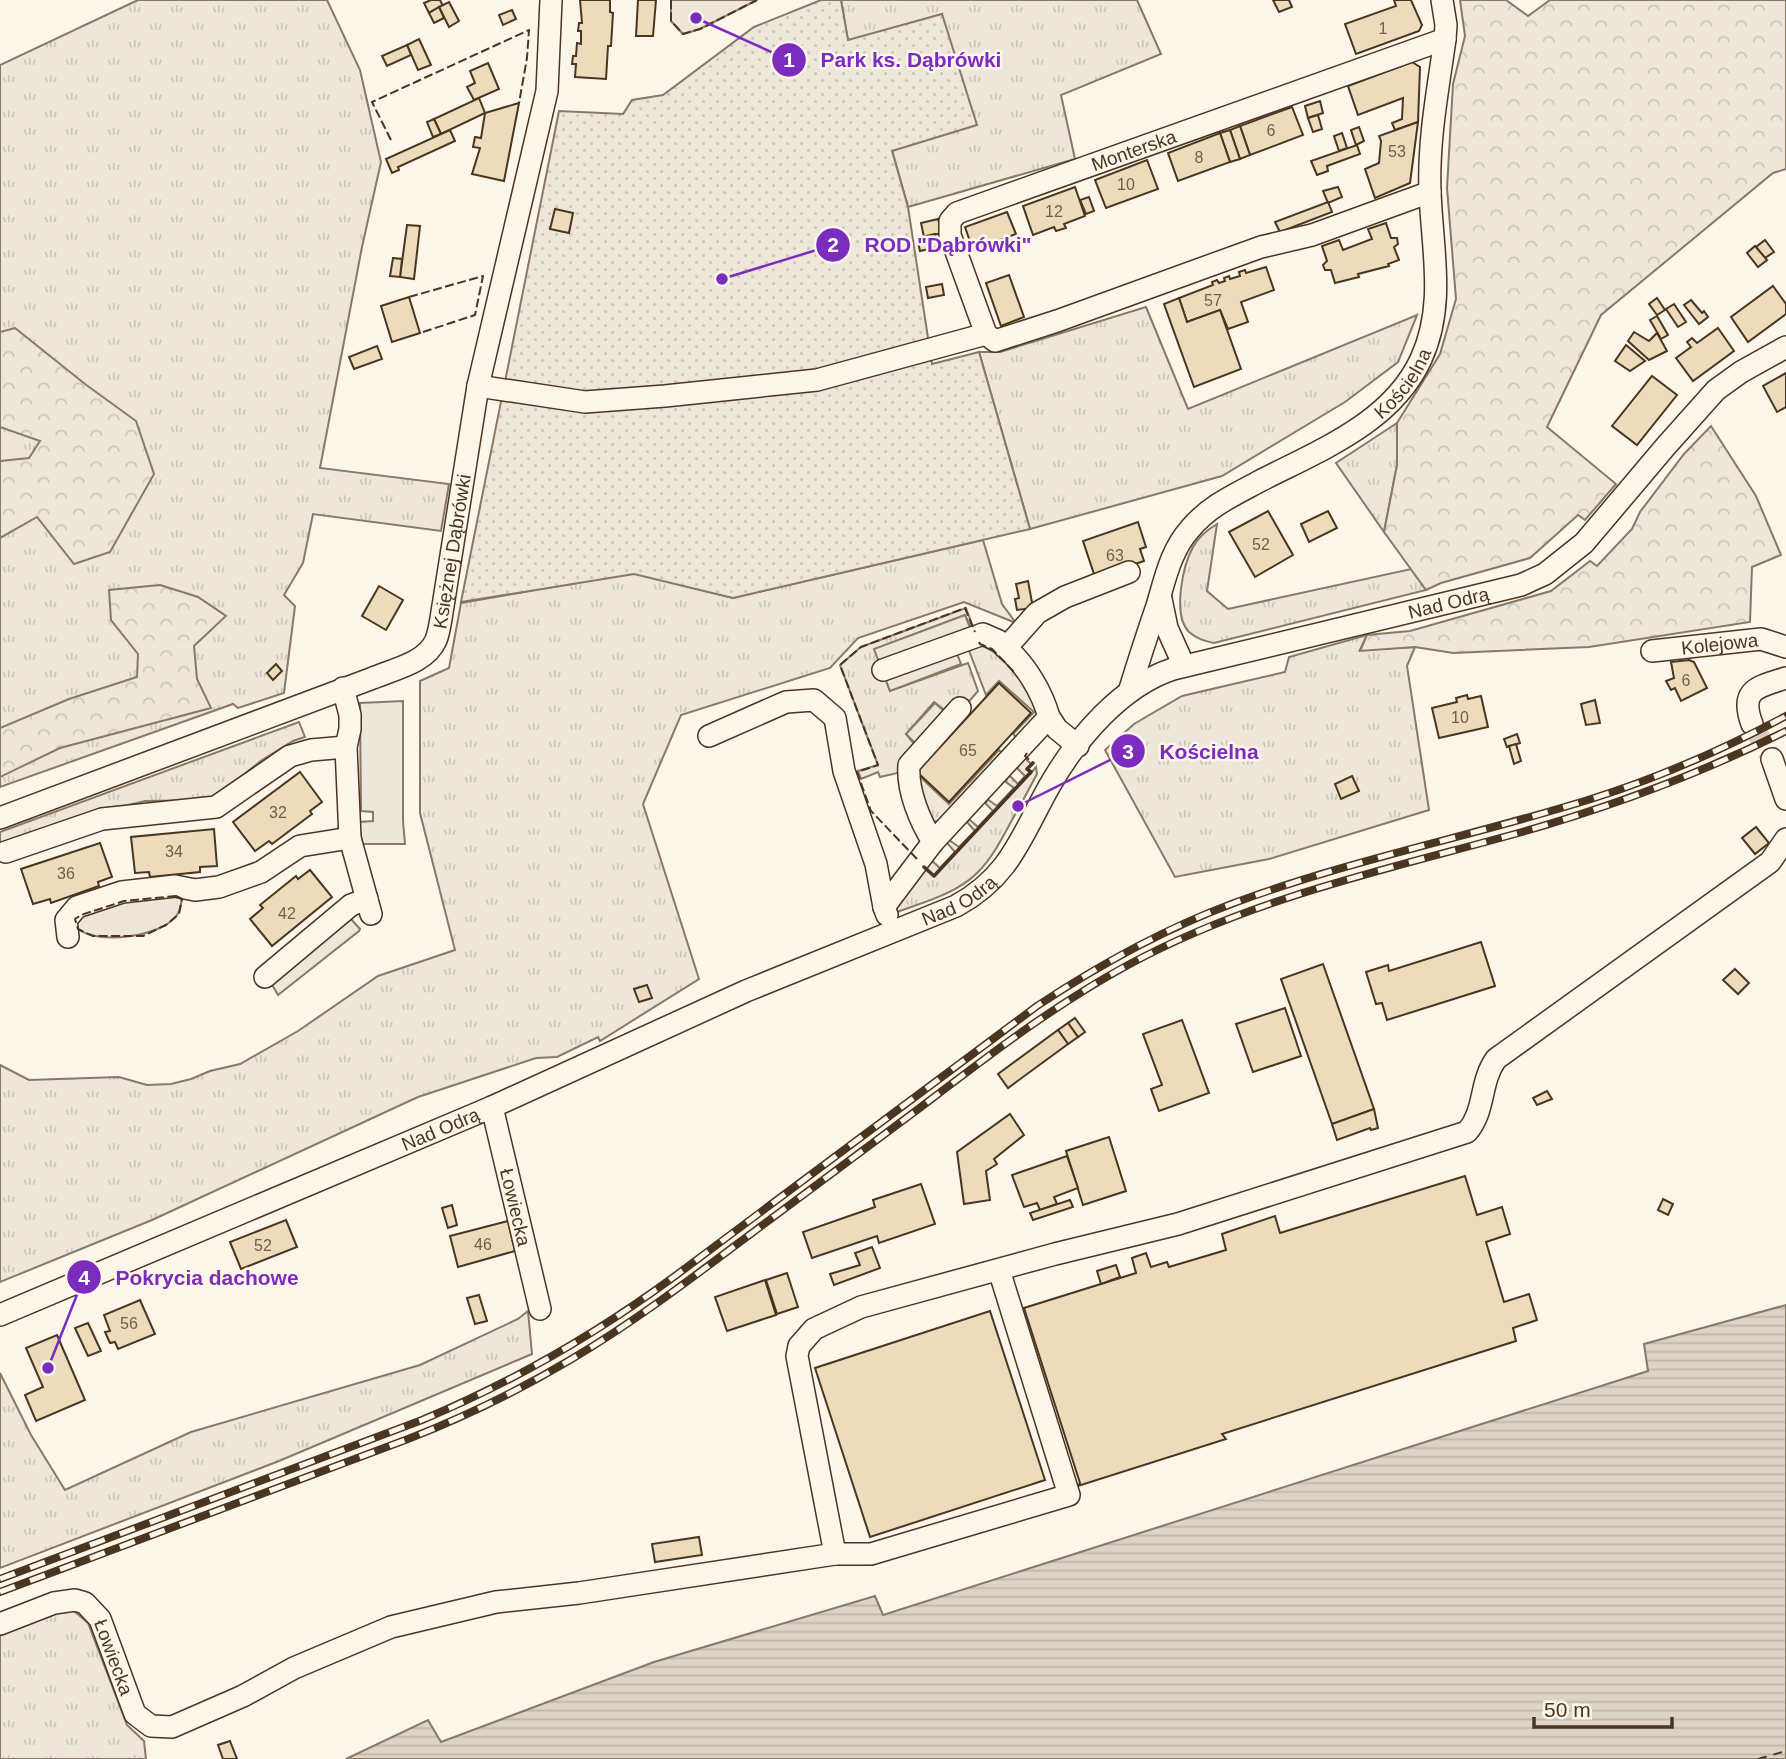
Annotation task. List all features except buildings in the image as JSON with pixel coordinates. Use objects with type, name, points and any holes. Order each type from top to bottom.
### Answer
[{"type":"street","name":"Księżnej Dąbrówki","points":[[0,818],[416,660],[428,651],[436,640],[478,386],[547,90],[551,0]]},
{"type":"street","name":"Kościelna","points":[[1129,692],[1180,542],[1206,513],[1224,499],[1361,426],[1396,397],[1410,379],[1429,339],[1434,314],[1436,275],[1430,191],[1431,134],[1445,39],[1442,0]]},
{"type":"street","name":"Monterska","points":[[991,337],[950,235],[950,221],[957,213],[1445,39]]},
{"type":"street","points":[[478,386],[585,402],[817,380],[1057,321],[1261,247],[1312,236],[1430,191]]},
{"type":"street","name":"Nad Odrą","points":[[0,1315],[492,1107],[746,991],[956,906],[993,880],[1009,862],[1051,785],[1078,746],[1112,706],[1147,679],[1184,666],[1521,585],[1545,574],[1584,543],[1694,412],[1716,390],[1741,372],[1786,347]]},
{"type":"street","points":[[1006,648],[1037,613],[1065,597],[1129,572]]},
{"type":"street","name":"Kościelna","points":[[1162,590],[1164,621],[1184,666]]},
{"type":"street","points":[[883,670],[983,634],[999,641],[1020,660],[1045,703],[1048,717],[1057,729],[1078,746]]},
{"type":"street","name":"Kolejowa","points":[[1652,652],[1761,639],[1786,647]]},
{"type":"street","points":[[1752,724],[1747,708],[1751,694],[1760,687],[1786,678]]},
{"type":"street","points":[[265,977],[351,905],[369,906],[350,838],[346,747],[351,729],[343,688]]},
{"type":"street","points":[[709,736],[786,702],[814,701],[835,718],[844,771],[876,864],[884,907],[893,933]]},
{"type":"street","points":[[933,842],[921,823],[908,774],[909,765],[960,708]]},
{"type":"street","points":[[884,907],[933,842],[1048,717]]},
{"type":"street","points":[[6,852],[102,819],[216,807],[290,756],[311,750],[346,747]]},
{"type":"street","points":[[1779,769],[1786,799]]},
{"type":"street","points":[[68,937],[65,920],[77,907],[121,892],[175,886],[195,890],[219,887],[261,872],[300,846],[350,838]]},
{"type":"street","points":[[999,1270],[1069,1495],[871,1554],[835,1555],[797,1356],[799,1346],[814,1329],[861,1307],[999,1270],[1178,1224],[1467,1132],[1476,1122],[1485,1079],[1496,1059],[1769,862],[1786,839]]},
{"type":"street","name":"Łowiecka","points":[[492,1107],[540,1309]]},
{"type":"street","name":"Łowiecka","points":[[0,1624],[54,1603],[75,1600],[86,1604],[100,1619],[135,1713],[151,1726],[162,1728],[182,1724],[243,1696],[294,1668],[391,1627],[496,1602],[579,1593],[835,1555]]},
{"type":"green space","points":[[138,0],[327,0],[360,70],[381,162],[320,468],[449,484],[441,531],[313,514],[303,563],[284,595],[295,606],[284,693],[238,708],[233,704],[0,787],[0,65]]},
{"type":"green space","points":[[671,0],[757,0],[700,29],[683,34],[671,21]]},
{"type":"green space","points":[[821,0],[841,0],[848,40],[942,14],[977,125],[892,151],[908,207],[932,364],[979,352],[1030,529],[733,598],[634,574],[461,602],[559,111],[623,114],[632,100],[663,95],[754,27]]},
{"type":"green space","points":[[841,0],[1137,0],[1161,54],[1061,95],[1075,159],[908,207],[892,150],[942,14],[848,41]]},
{"type":"green space","points":[[1460,0],[1506,0],[1528,16],[1550,0],[1786,0],[1786,169],[1773,173],[1601,315],[1547,427],[1616,484],[1585,520],[1578,515],[1530,558],[1441,583],[1426,590],[1384,532],[1397,465],[1397,423],[1440,354],[1456,299],[1447,188],[1453,84],[1465,36]]},
{"type":"green space","points":[[1146,307],[1188,409],[1417,315],[1398,362],[1345,402],[1222,476],[1030,529],[979,352],[1000,352]]},
{"type":"green space","points":[[15,328],[136,421],[154,474],[110,552],[74,564],[37,517],[0,538],[0,461],[29,458],[40,441],[0,427],[0,332]]},
{"type":"green space","points":[[1397,423],[1397,465],[1384,532],[1336,463]]},
{"type":"green space","points":[[1711,426],[1756,496],[1781,555],[1752,567],[1750,622],[1589,647],[1453,653],[1415,647],[1360,651],[1367,635],[1410,631],[1551,591],[1590,561],[1597,566],[1632,529],[1640,512],[1684,454]]},
{"type":"green space","points":[[1217,524],[1207,591],[1228,609],[1411,569],[1426,590],[1214,643],[1204,640],[1189,632],[1184,624],[1181,614],[1181,590],[1193,547]]},
{"type":"green space","points":[[983,540],[1002,604],[1016,623],[964,602],[858,638],[830,668],[681,715],[643,804],[699,979],[600,1041],[598,1037],[557,1057],[536,1058],[418,1097],[152,1220],[0,1282],[0,1065],[29,1080],[119,1077],[147,1085],[171,1084],[191,1079],[240,1064],[298,1031],[378,976],[455,950],[420,813],[420,681],[449,668],[461,603],[634,573],[733,598]]},
{"type":"green space","points":[[160,585],[198,597],[226,616],[194,646],[197,679],[211,708],[60,748],[0,777],[0,728],[69,699],[137,677],[138,654],[111,620],[109,590]]},
{"type":"green space","points":[[966,608],[973,627],[965,615],[875,649],[890,691],[968,663],[978,691],[966,705],[946,711],[934,702],[906,734],[914,744],[902,772],[880,777],[878,772],[861,779],[858,771],[878,765],[840,665],[861,647]]},
{"type":"green space","points":[[1367,635],[1360,650],[1415,647],[1407,666],[1429,810],[1269,859],[1175,877],[1105,750],[1134,724],[1182,696],[1285,672],[1289,657]]},
{"type":"green space","points":[[978,644],[1006,662],[1038,708],[1039,712],[1018,739],[1013,734],[1034,712],[999,681],[986,695],[968,648]]},
{"type":"green space","points":[[299,722],[305,737],[293,741],[262,760],[212,800],[145,801],[91,814],[0,845],[0,832]]},
{"type":"green space","points":[[999,750],[1004,755],[940,822],[932,821],[914,771],[949,804]]},
{"type":"green space","points":[[1025,758],[1031,764],[1027,769],[1031,773],[1036,767],[1037,774],[1022,802],[1019,801],[1015,809],[1017,811],[990,858],[960,886],[894,913],[892,905],[931,860],[940,868],[955,852],[947,843],[949,840],[959,847],[975,831],[966,821],[970,820],[978,827],[993,811],[986,804],[987,799],[997,806],[1014,788],[1006,782],[1007,778],[1010,776],[1018,784],[1025,776],[1017,768]]},
{"type":"green space","points":[[176,896],[182,899],[177,915],[158,929],[144,933],[100,937],[78,929],[75,919],[124,901]]},
{"type":"green space","points":[[528,1311],[532,1354],[279,1461],[0,1568],[0,1373],[31,1435],[65,1490],[191,1432],[420,1365],[518,1319]]},
{"type":"green space","points":[[73,1610],[88,1623],[127,1725],[144,1741],[146,1759],[0,1759],[0,1633],[49,1614]]},
{"type":"shaded area","points":[[965,615],[970,628],[956,651],[961,664],[890,691],[874,649]]},
{"type":"shaded area","points":[[403,701],[405,844],[362,844],[359,822],[373,821],[373,812],[361,811],[360,703]]},
{"type":"shaded area","points":[[935,703],[945,712],[927,755],[906,734]]},
{"type":"shaded area","points":[[351,919],[359,931],[278,995],[271,983]]},
{"type":"shaded area","points":[[1786,1305],[1786,1759],[346,1759],[428,1720],[441,1742],[654,1662],[875,1596],[883,1615],[1648,1371],[1644,1344]]},
{"type":"ferry route","points":[[1758,1759],[1786,1751]]},
{"type":"tunnel","points":[[1752,724],[1772,759]]},
{"type":"railway","points":[[0,1579],[422,1420],[489,1390],[553,1356],[615,1318],[675,1276],[1037,1006],[1084,976],[1157,936],[1234,903],[1322,874],[1616,791],[1690,762],[1786,716]]},
{"type":"railway","points":[[0,1592],[408,1439],[490,1403],[550,1371],[659,1302],[1048,1014],[1101,980],[1175,942],[1223,921],[1321,887],[1522,832],[1623,800],[1690,775],[1786,731]]},
{"type":"fence","points":[[671,0],[671,21],[683,34],[700,29],[757,0]]},
{"type":"fence","points":[[391,140],[372,102],[529,30],[519,103]]},
{"type":"fence","points":[[409,297],[483,276],[475,315],[420,333]]},
{"type":"fence","points":[[917,859],[871,811],[857,772],[878,765],[840,665],[861,647],[965,608],[975,632]]},
{"type":"fence","points":[[979,642],[992,649],[1015,673]]},
{"type":"fence","points":[[1027,753],[1025,756],[1033,763]]},
{"type":"fence","points":[[176,896],[182,899],[179,914],[166,925],[143,936],[93,936],[78,929],[75,919],[124,901],[176,896]]},
{"type":"wall","points":[[924,867],[934,876],[1031,772],[1027,769],[1033,763]]},
{"type":"place","name":"Park ks. Dąbrówki","points":[[696,18]]},
{"type":"place","name":"ROD \"Dąbrówki\"","points":[[722,279]]},
{"type":"place","name":"Kościelna","points":[[1018,806]]},
{"type":"place","name":"Pokrycia dachowe","points":[[48,1368]]}]
